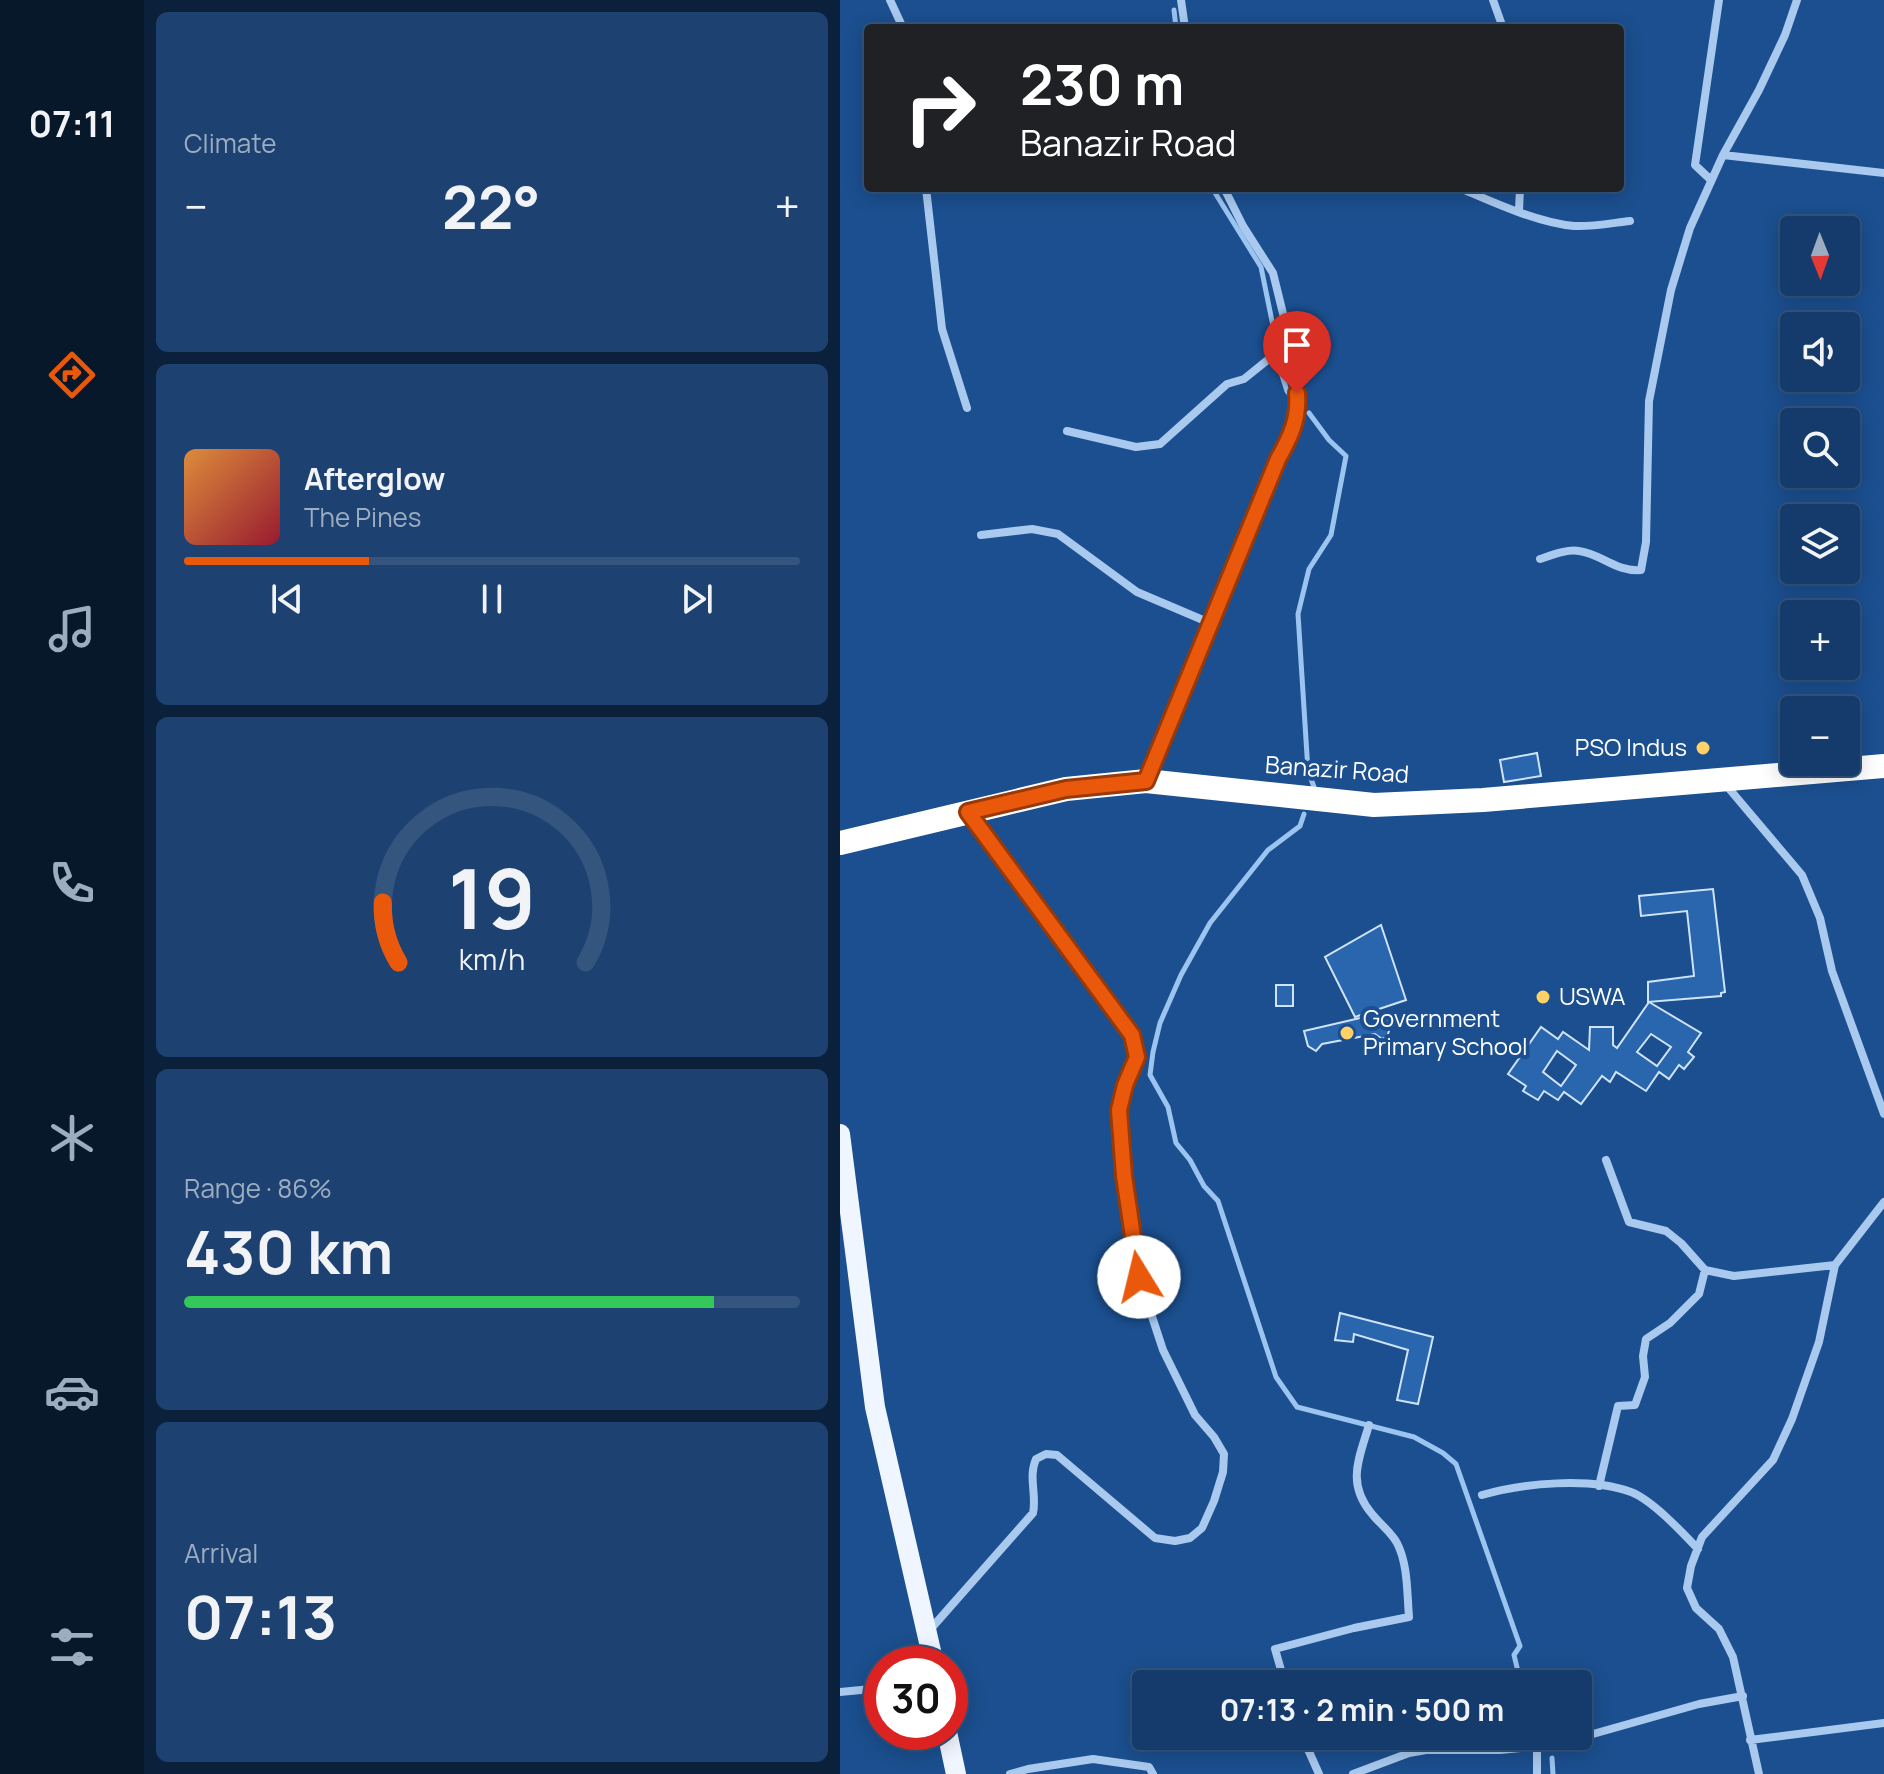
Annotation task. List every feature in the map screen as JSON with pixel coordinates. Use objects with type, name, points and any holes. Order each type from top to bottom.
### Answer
[{"type":"highway","name":"Banazir Road","points":[[840,843],[1066,789],[1146,781],[1374,805],[1483,800],[1884,766]]},
{"type":"main road","points":[[840,1134],[875,1407],[930,1646]]},
{"type":"main road","points":[[951,1750],[956,1774]]},
{"type":"street","points":[[890,0],[901,24]]},
{"type":"street","points":[[1181,0],[1184,24]]},
{"type":"street","points":[[1493,0],[1502,24]]},
{"type":"street","points":[[1711,180],[1695,165],[1719,0]]},
{"type":"street","points":[[1540,559],[1580,551],[1627,571],[1641,570],[1646,542],[1649,401],[1671,290],[1690,228],[1723,155],[1785,35],[1797,0]]},
{"type":"street","points":[[1723,155],[1884,173]]},
{"type":"street","points":[[926,192],[942,329],[967,408]]},
{"type":"street","points":[[1146,781],[1278,459],[1297,420],[1297,393],[1288,366],[1290,342],[1273,273],[1226,192]]},
{"type":"street","points":[[1470,192],[1557,223],[1574,226],[1630,221]]},
{"type":"street","points":[[1519,211],[1520,192]]},
{"type":"street","points":[[1067,431],[1136,447],[1160,444],[1227,384],[1244,379],[1290,342]]},
{"type":"street","points":[[981,535],[1032,529],[1058,534],[1137,592],[1210,623]]},
{"type":"street","points":[[1721,779],[1802,875],[1820,918],[1832,971],[1884,1114]]},
{"type":"street","points":[[927,1633],[1033,1513],[1036,1500],[1032,1467],[1036,1459],[1046,1454],[1057,1455],[1155,1538],[1175,1541],[1190,1538],[1202,1528],[1223,1472],[1224,1454],[1195,1415],[1163,1350],[1139,1277],[1124,1176],[1119,1110],[1137,1057],[1132,1035],[968,812]]},
{"type":"street","points":[[1606,1160],[1629,1222],[1666,1231],[1705,1270],[1734,1276],[1835,1265]]},
{"type":"street","points":[[1759,1774],[1733,1657],[1719,1629],[1696,1608],[1687,1588],[1702,1537],[1773,1460],[1792,1419],[1819,1342],[1835,1265],[1884,1202]]},
{"type":"street","points":[[1599,1486],[1618,1406],[1635,1405],[1645,1377],[1643,1356],[1646,1339],[1670,1323],[1699,1294],[1705,1270]]},
{"type":"street","points":[[1281,1670],[1275,1649],[1409,1617],[1404,1567],[1396,1541],[1358,1493],[1355,1476],[1369,1425]]},
{"type":"street","points":[[1482,1495],[1572,1482],[1632,1492],[1674,1524],[1698,1549]]},
{"type":"street","points":[[840,1692],[864,1690]]},
{"type":"street","points":[[1592,1733],[1699,1704],[1743,1696]]},
{"type":"street","points":[[1750,1740],[1884,1723]]},
{"type":"street","points":[[1308,1750],[1319,1774]]},
{"type":"street","points":[[1353,1774],[1409,1753],[1426,1750]]},
{"type":"street","points":[[1537,1750],[1537,1774]]},
{"type":"street","points":[[1010,1774],[1093,1759],[1149,1767],[1153,1774]]},
{"type":"building","points":[[1537,753],[1541,776],[1504,782],[1500,760]]},
{"type":"building","points":[[1713,889],[1725,992],[1721,996],[1648,1002],[1648,982],[1694,976],[1687,911],[1641,916],[1639,896]]},
{"type":"building","points":[[1381,925],[1406,1000],[1355,1017],[1325,957]]},
{"type":"building","points":[[1276,985],[1293,985],[1293,1006],[1276,1006]]},
{"type":"building","points":[[1649,1002],[1701,1033],[1688,1052],[1694,1057],[1684,1069],[1679,1065],[1669,1079],[1659,1072],[1646,1091],[1616,1072],[1610,1082],[1602,1076],[1581,1104],[1564,1092],[1558,1100],[1544,1091],[1538,1100],[1523,1091],[1526,1086],[1508,1074],[1541,1027],[1558,1039],[1563,1032],[1589,1050],[1590,1027],[1613,1027],[1613,1045],[1617,1048]],"holes":[[[1651,1034],[1671,1047],[1657,1066],[1637,1052]],[[1557,1051],[1576,1065],[1561,1086],[1543,1072]]]},
{"type":"building","name":"Government Primary School","points":[[1386,1012],[1387,1037],[1382,1039],[1375,1034],[1322,1044],[1316,1051],[1308,1046],[1304,1031]]},
{"type":"building","points":[[1340,1313],[1433,1337],[1418,1404],[1397,1400],[1408,1350],[1354,1334],[1353,1342],[1335,1340]]},
{"type":"waterway","points":[[1174,10],[1176,24]]},
{"type":"waterway","points":[[1214,192],[1261,267],[1273,326],[1273,344]]},
{"type":"waterway","points":[[1277,360],[1287,391],[1293,399]]},
{"type":"waterway","points":[[1309,413],[1329,440],[1346,456],[1331,535],[1309,569],[1298,614],[1308,771],[1314,787]]},
{"type":"waterway","points":[[1304,814],[1300,826],[1268,850],[1210,923],[1181,975],[1160,1023],[1150,1075],[1168,1107],[1176,1143],[1190,1160],[1204,1186],[1218,1201],[1276,1377],[1297,1407],[1414,1437],[1456,1464],[1520,1646],[1514,1655],[1518,1670]]},
{"type":"waterway","points":[[1552,1758],[1553,1774]]},
{"type":"place","name":"PSO Indus","points":[[1703,748]]},
{"type":"place","name":"USWA","points":[[1543,997]]},
{"type":"place","name":"Government Primary School","points":[[1347,1033]]},
{"type":"route","points":[[1139,1277],[1124,1176],[1119,1110],[1137,1057],[1132,1035],[968,812],[1066,789],[1146,781],[1278,459],[1297,420],[1297,393]]}]
